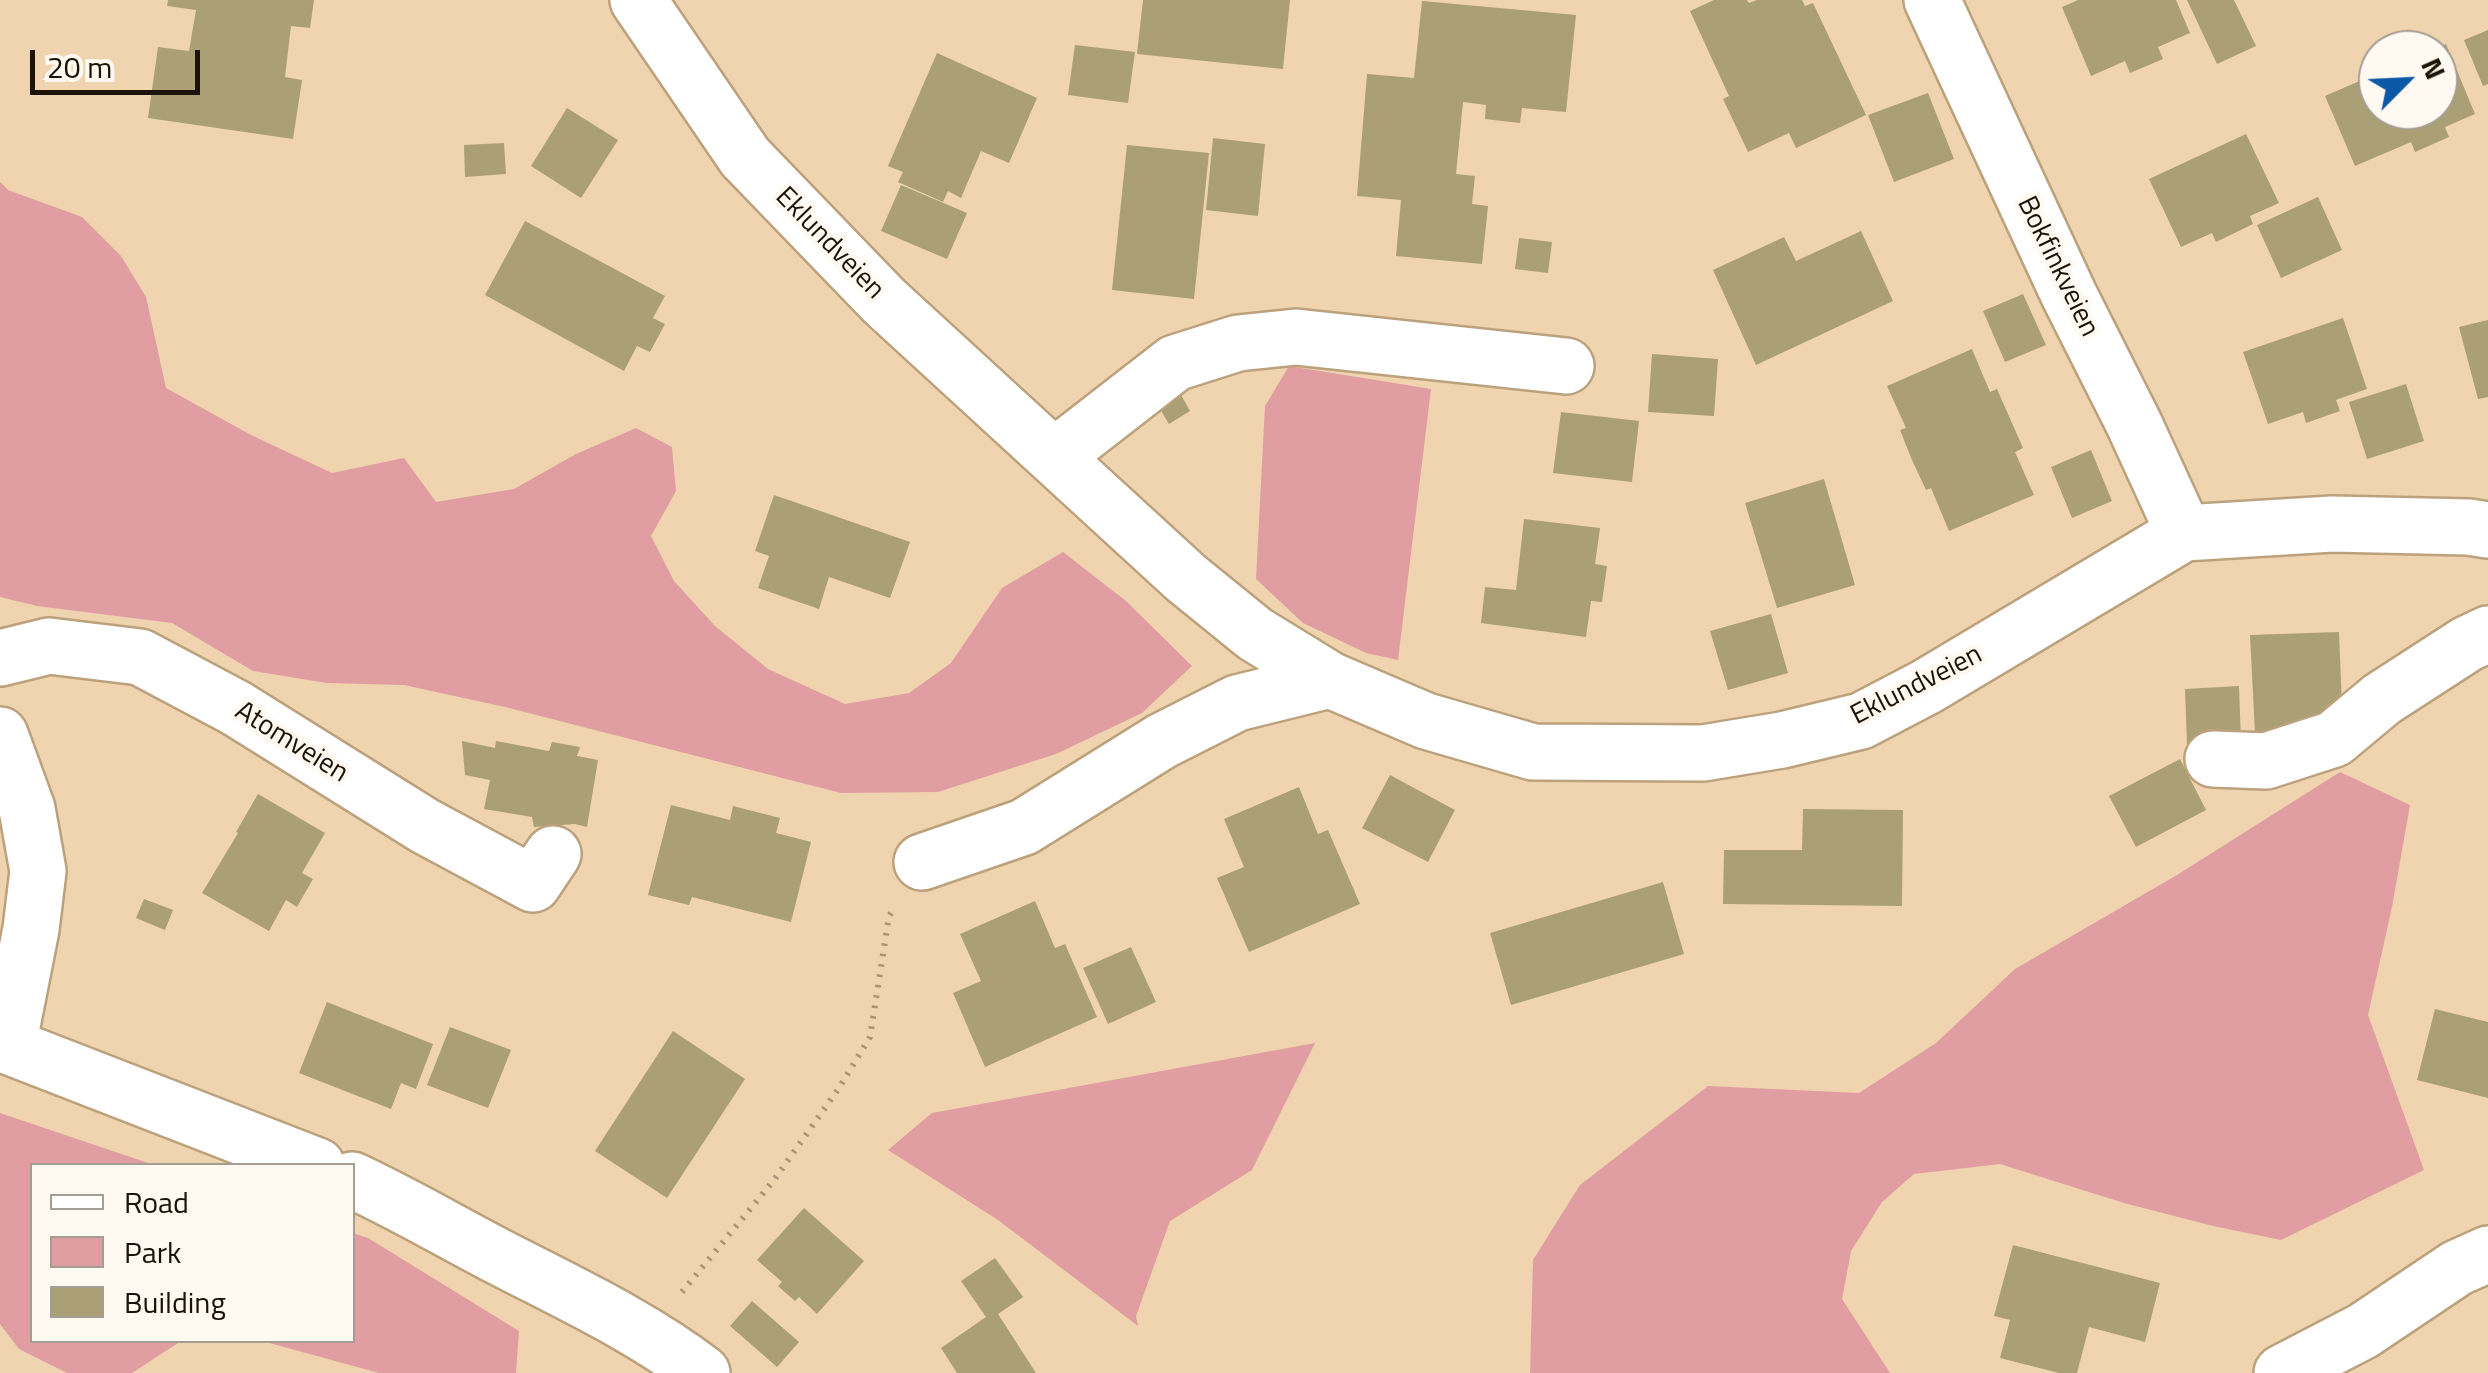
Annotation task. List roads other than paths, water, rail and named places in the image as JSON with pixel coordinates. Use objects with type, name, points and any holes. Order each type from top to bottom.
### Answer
[{"type":"street","name":"Eklundveien","points":[[638,0],[744,157],[884,300],[1186,578],[1255,634],[1330,680],[1426,721],[1533,752],[1703,753],[1861,721],[1926,687],[2184,533],[2332,524],[2468,526],[2488,530]]},
{"type":"street","name":"Bokfinkveien","points":[[1932,0],[2184,533]]},
{"type":"street","points":[[1054,456],[1175,363],[1238,343],[1296,337],[1566,366]]},
{"type":"street","points":[[2212,759],[2266,761],[2334,740],[2382,699],[2488,634]]},
{"type":"street","name":"Atomveien","points":[[0,658],[49,646],[140,657],[236,708],[424,826],[533,884],[553,854]]},
{"type":"street","points":[[922,862],[1024,827],[1162,741],[1237,703],[1330,680]]},
{"type":"street","points":[[0,735],[14,815],[38,871],[32,928],[4,1044],[309,1163]]},
{"type":"street","points":[[355,1181],[650,1338],[702,1373]]},
{"type":"street","points":[[2282,1373],[2363,1330],[2456,1268],[2488,1254]]}]
